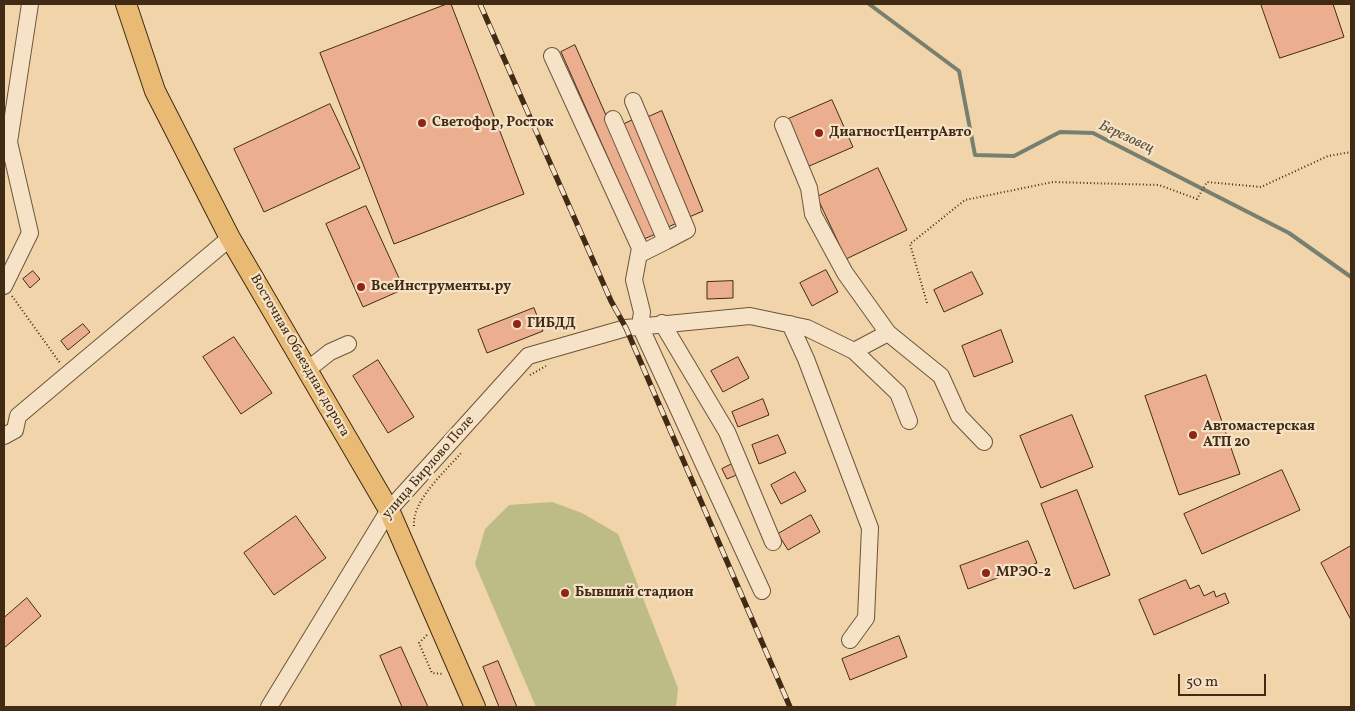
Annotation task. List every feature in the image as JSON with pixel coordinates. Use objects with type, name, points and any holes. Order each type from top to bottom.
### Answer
[{"type":"main road","name":"Восточная Объездная дорога","points":[[126,4],[155,91],[230,238],[389,510],[475,707]]},
{"type":"street","points":[[4,286],[30,233],[10,142],[30,4]]},
{"type":"street","points":[[552,56],[640,248],[634,280],[642,312],[640,326],[762,591]]},
{"type":"street","points":[[633,101],[687,230],[640,254]]},
{"type":"street","points":[[614,119],[666,241]]},
{"type":"street","points":[[783,125],[809,188],[813,214],[845,273],[888,333],[941,376],[960,416],[984,442]]},
{"type":"street","points":[[4,436],[15,430],[18,416],[69,376],[230,238]]},
{"type":"street","name":"улица Бирлово Поле","points":[[269,707],[389,510],[528,356],[626,328],[662,323],[750,316],[807,328],[854,351],[898,393],[909,421]]},
{"type":"street","points":[[662,323],[728,432],[773,542]]},
{"type":"street","points":[[790,324],[806,359],[870,528],[866,618],[850,640]]},
{"type":"street","points":[[854,351],[888,333]]},
{"type":"street","points":[[307,370],[330,352],[348,344]]},
{"type":"path","points":[[927,303],[910,244],[965,200],[1053,182],[1159,184],[1197,199],[1208,182],[1261,187],[1328,156],[1351,152]]},
{"type":"path","points":[[4,286],[69,376]]},
{"type":"path","points":[[524,379],[548,365]]},
{"type":"path","points":[[414,528],[413,518],[418,504],[463,450]]},
{"type":"path","points":[[440,627],[422,638],[419,644],[421,650],[432,673],[443,674],[457,667]]},
{"type":"shaded area","name":"Бывший стадион","points":[[552,502],[582,513],[618,534],[678,688],[676,707],[536,707],[475,564],[485,529],[509,505]]},
{"type":"building","name":"Светофор, Росток","points":[[451,4],[524,194],[394,244],[320,53]]},
{"type":"building","points":[[1261,4],[1333,4],[1344,37],[1280,58]]},
{"type":"building","points":[[575,45],[658,233],[644,239],[561,52]]},
{"type":"building","name":"ДиагностЦентрАвто","points":[[832,100],[853,147],[807,167],[786,120]]},
{"type":"building","points":[[330,104],[360,168],[264,212],[234,149]]},
{"type":"building","points":[[662,111],[703,211],[687,218],[646,118]]},
{"type":"building","points":[[635,119],[679,222],[664,229],[620,126]]},
{"type":"building","points":[[878,168],[907,230],[846,259],[817,197]]},
{"type":"building","points":[[366,206],[404,289],[363,307],[326,224]]},
{"type":"building","points":[[826,270],[838,292],[812,306],[800,283]]},
{"type":"building","points":[[33,271],[40,279],[30,288],[23,279]]},
{"type":"building","points":[[972,272],[983,294],[944,312],[934,290]]},
{"type":"building","points":[[733,281],[733,298],[707,299],[707,282]]},
{"type":"building","points":[[534,308],[543,331],[487,353],[478,330]]},
{"type":"building","points":[[83,324],[90,332],[68,350],[61,341]]},
{"type":"building","points":[[1001,330],[1013,362],[974,377],[962,346]]},
{"type":"building","points":[[234,337],[272,393],[241,414],[203,357]]},
{"type":"building","points":[[738,357],[749,378],[723,392],[711,371]]},
{"type":"building","points":[[378,360],[414,417],[388,433],[353,376]]},
{"type":"building","name":"Автомастерская АТП 20","points":[[1206,375],[1240,474],[1179,495],[1145,396]]},
{"type":"building","points":[[763,399],[769,415],[738,427],[732,412]]},
{"type":"building","points":[[1072,415],[1093,467],[1041,488],[1020,436]]},
{"type":"building","points":[[778,435],[786,453],[759,464],[752,445]]},
{"type":"building","points":[[734,463],[739,474],[727,479],[722,469]]},
{"type":"building","points":[[1282,470],[1300,510],[1202,554],[1184,514]]},
{"type":"building","points":[[795,472],[806,491],[781,504],[771,485]]},
{"type":"building","points":[[1077,490],[1110,575],[1074,589],[1041,504]]},
{"type":"building","points":[[811,515],[820,532],[788,550],[778,534]]},
{"type":"building","points":[[296,516],[326,558],[274,595],[244,553]]},
{"type":"building","points":[[1028,541],[1037,563],[968,589],[960,566]]},
{"type":"building","points":[[1351,546],[1351,620],[1321,563]]},
{"type":"building","points":[[1186,580],[1190,589],[1199,585],[1204,596],[1214,591],[1216,597],[1225,593],[1229,603],[1154,635],[1139,600]]},
{"type":"building","points":[[27,598],[41,616],[4,648],[4,618]]},
{"type":"building","points":[[899,636],[907,657],[850,680],[842,659]]},
{"type":"building","points":[[401,647],[428,707],[402,707],[380,656]]},
{"type":"building","points":[[498,661],[517,707],[499,707],[483,667]]},
{"type":"waterway","name":"Березовец","points":[[869,4],[959,71],[975,155],[1014,156],[1060,132],[1093,133],[1289,233],[1351,277]]},
{"type":"railway","points":[[480,4],[611,301],[626,328],[790,707]]},
{"type":"place","name":"Светофор, Росток","points":[[422,123]]},
{"type":"place","name":"ДиагностЦентрАвто","points":[[819,133]]},
{"type":"place","name":"ВсеИнструменты.ру","points":[[361,287]]},
{"type":"place","name":"ГИБДД","points":[[517,324]]},
{"type":"place","name":"Автомастерская АТП 20","points":[[1193,435]]},
{"type":"place","name":"МРЭО-2","points":[[986,573]]},
{"type":"place","name":"Бывший стадион","points":[[565,593]]}]
